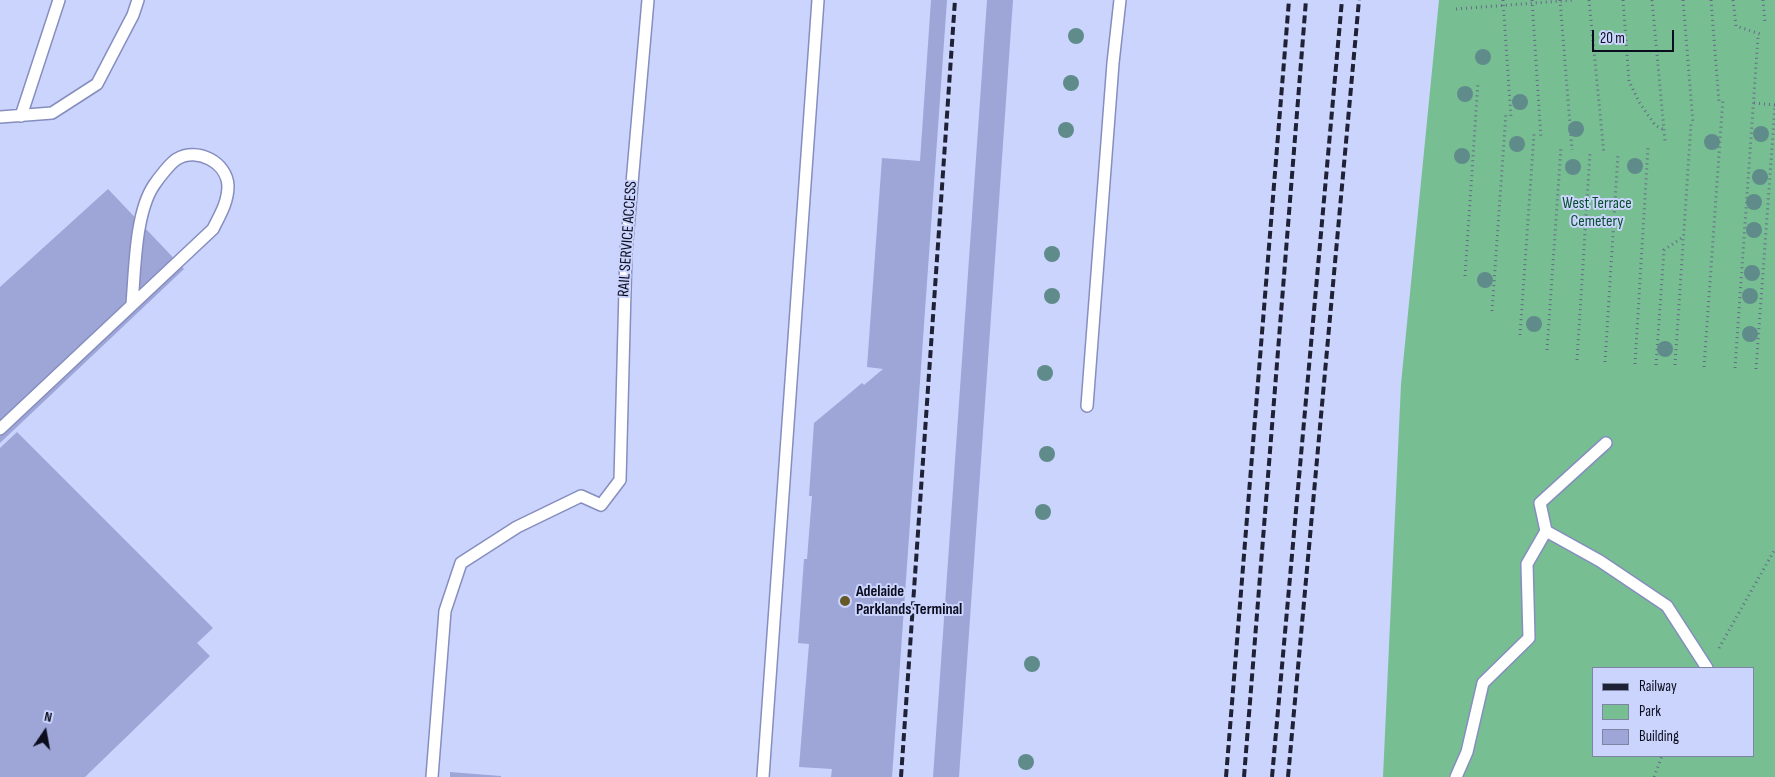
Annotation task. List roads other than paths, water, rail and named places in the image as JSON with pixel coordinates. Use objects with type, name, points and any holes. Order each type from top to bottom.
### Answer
[{"type":"lane","points":[[21,116],[59,0]]},
{"type":"lane","points":[[0,117],[52,113],[97,84],[133,15],[138,0]]},
{"type":"lane","name":"RAIL SERVICE ACCESS","points":[[432,777],[446,610],[461,562],[517,527],[581,496],[601,505],[620,480],[626,252],[648,0]]},
{"type":"lane","points":[[763,777],[818,0]]},
{"type":"lane","points":[[1087,406],[1113,63],[1120,0]]},
{"type":"lane","points":[[0,429],[213,229],[225,205],[228,185],[224,171],[210,158],[196,154],[177,159],[154,186],[142,214],[134,268],[132,304]]},
{"type":"lane","points":[[1456,777],[1466,752],[1483,683],[1529,638],[1527,564],[1546,531],[1540,503],[1606,443]]},
{"type":"lane","points":[[1546,531],[1600,561],[1667,606],[1706,667]]},
{"type":"railway","points":[[901,777],[955,0]]},
{"type":"railway","points":[[1226,777],[1289,0]]},
{"type":"railway","points":[[1244,777],[1306,0]]},
{"type":"railway","points":[[1272,777],[1342,0]]},
{"type":"railway","points":[[1288,777],[1359,0]]},
{"type":"place","name":"Adelaide Parklands Terminal","points":[[845,601]]},
{"type":"park label","name":"West Terrace Cemetery","points":[[1597,213]]}]
